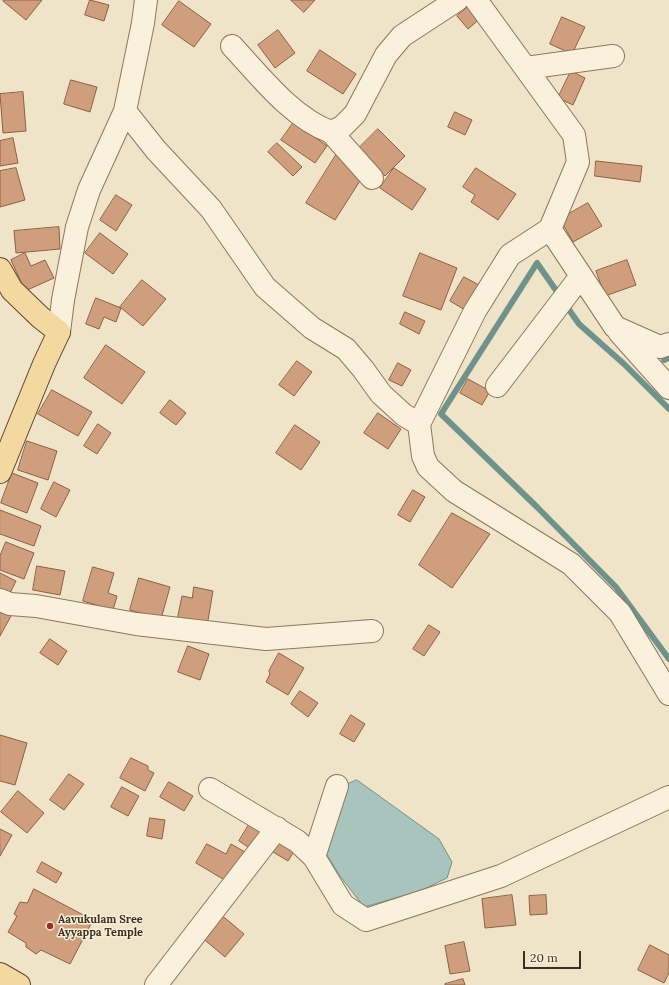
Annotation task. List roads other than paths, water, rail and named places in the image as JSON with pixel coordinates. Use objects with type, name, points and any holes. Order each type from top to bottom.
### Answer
[{"type":"main road","points":[[0,269],[6,292],[59,332],[44,364],[0,472]]},
{"type":"main road","points":[[0,974],[19,985]]},
{"type":"street","points":[[59,332],[76,227],[89,190],[125,111],[143,23],[146,0]]},
{"type":"street","points":[[331,132],[342,127],[355,114],[386,55],[402,36],[457,0]]},
{"type":"street","points":[[476,0],[574,135],[578,162],[550,229],[510,255],[475,311],[419,424],[423,456],[428,467],[454,491],[571,564],[620,613],[669,694]]},
{"type":"street","points":[[232,46],[282,98],[303,117],[319,128],[331,132],[372,178]]},
{"type":"street","points":[[526,68],[614,56]]},
{"type":"street","points":[[125,111],[156,150],[211,209],[265,287],[312,328],[346,349],[381,394],[404,415],[419,424]]},
{"type":"street","points":[[550,229],[615,327],[669,388]]},
{"type":"street","points":[[497,386],[581,276]]},
{"type":"street","points":[[615,327],[660,347],[669,344]]},
{"type":"street","points":[[0,600],[10,604],[36,606],[136,624],[266,639],[372,632]]},
{"type":"street","points":[[314,857],[337,786]]},
{"type":"street","points":[[210,790],[297,841],[314,857],[343,905],[366,920],[501,876],[669,797]]},
{"type":"street","points":[[156,985],[277,828]]},
{"type":"water","points":[[357,780],[439,839],[452,862],[447,878],[420,891],[364,907],[340,876],[316,838],[343,786]]},
{"type":"waterway","points":[[560,296],[537,263],[441,414],[537,507],[616,587],[669,659]]},
{"type":"waterway","points":[[565,304],[579,324],[624,364],[669,409]]},
{"type":"waterway","points":[[664,360],[669,358]]},
{"type":"place","name":"Aavukulam Sree Ayyappa Temple","points":[[50,926]]}]
